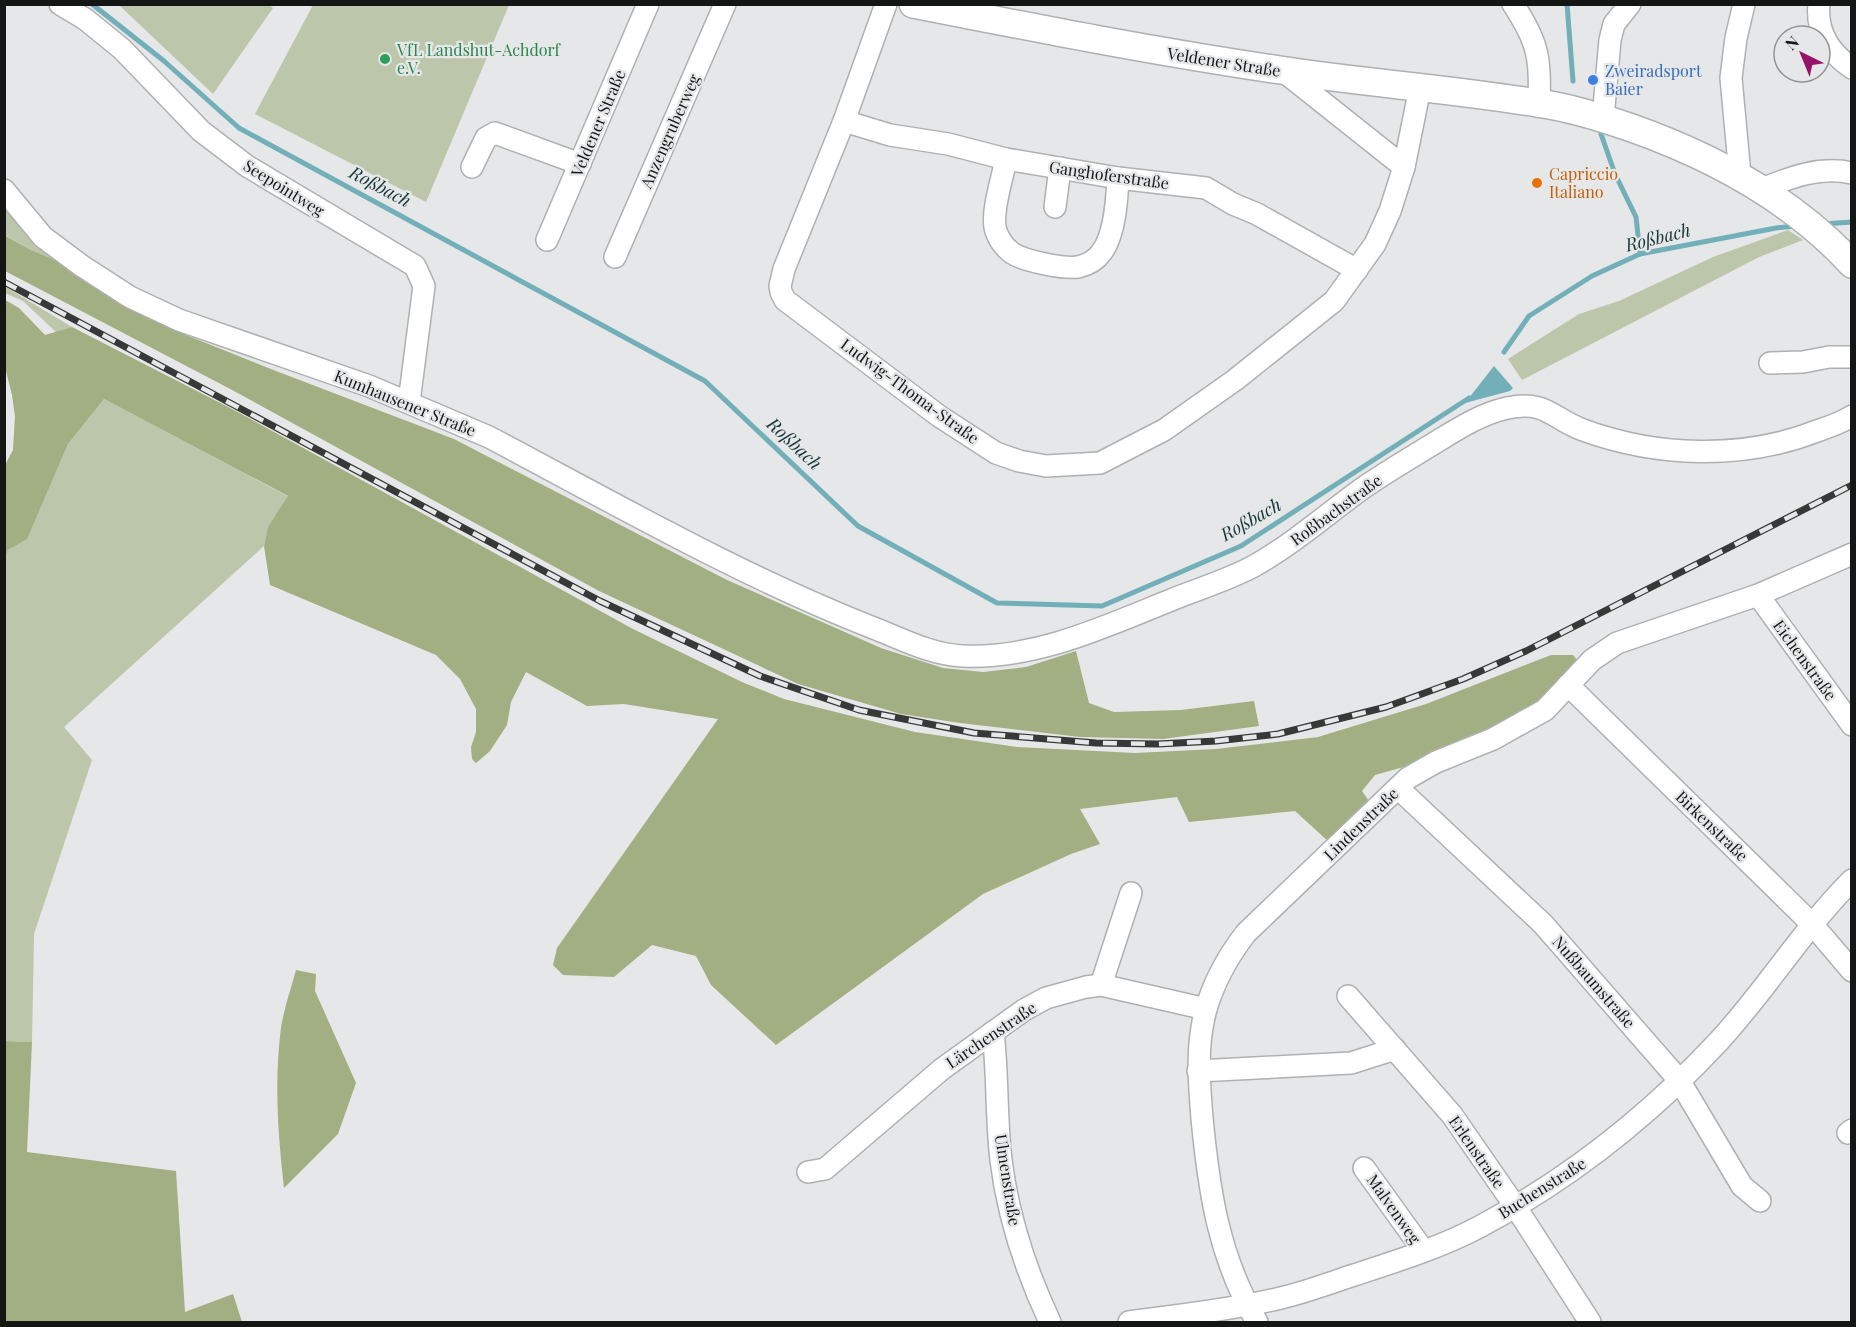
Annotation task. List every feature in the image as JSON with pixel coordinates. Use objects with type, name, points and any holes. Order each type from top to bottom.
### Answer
[{"type":"main road","name":"Veldener Straße","points":[[913,4],[1149,50],[1282,70],[1539,103],[1603,118],[1663,139],[1761,189],[1847,259]]},
{"type":"street","name":"Seepointweg","points":[[60,4],[85,19],[122,49],[201,131],[239,160],[415,266],[424,286],[409,402]]},
{"type":"street","name":"Veldener Straße","points":[[547,240],[648,4]]},
{"type":"street","name":"Anzengruberweg","points":[[615,257],[725,4]]},
{"type":"street","name":"Ludwig-Thoma-Straße","points":[[886,4],[844,121],[784,269],[781,292],[785,300],[939,416],[996,453],[1019,461],[1046,466],[1100,464],[1164,430],[1235,380],[1334,300],[1375,244],[1390,211],[1404,167],[1420,88]]},
{"type":"street","points":[[1513,4],[1531,33],[1537,51],[1540,69],[1539,103]]},
{"type":"street","points":[[1603,118],[1610,40],[1614,24],[1630,4]]},
{"type":"street","points":[[1744,4],[1736,38],[1731,78],[1761,189],[1791,177],[1816,171],[1851,173]]},
{"type":"street","points":[[1819,4],[1821,34],[1833,52],[1851,68]]},
{"type":"street","points":[[1282,70],[1404,167]]},
{"type":"street","name":"Ganghoferstraße","points":[[844,121],[890,135],[948,144],[1006,159],[1118,178],[1206,188],[1357,270]]},
{"type":"street","points":[[472,166],[486,138],[495,133],[580,164]]},
{"type":"street","points":[[1006,159],[996,211],[995,230],[1002,243],[1013,254],[1047,264],[1076,267],[1090,262],[1102,251],[1108,242],[1118,178]]},
{"type":"street","points":[[1055,207],[1060,168]]},
{"type":"street","name":"Kumhausener Straße","points":[[4,190],[43,237],[130,297],[179,320],[369,386],[489,437],[723,560],[820,605]]},
{"type":"street","points":[[1770,363],[1851,357]]},
{"type":"street","name":"Roßbachstraße","points":[[820,605],[948,655],[993,656],[1045,648],[1108,626],[1252,567],[1283,548],[1365,487],[1401,464],[1464,425],[1500,410],[1519,406],[1536,407],[1550,411],[1579,428],[1607,437],[1672,451],[1711,452],[1755,448],[1799,439],[1851,416]]},
{"type":"street","name":"Lindenstraße","points":[[1257,1323],[1231,1269],[1220,1236],[1213,1205],[1198,1071],[1206,1009],[1227,960],[1246,933],[1398,788],[1420,770],[1493,738],[1545,710],[1592,660],[1617,643],[1758,595],[1851,555]]},
{"type":"street","name":"Eichenstraße","points":[[1758,595],[1851,725]]},
{"type":"street","name":"Birkenstraße","points":[[1568,685],[1812,924],[1851,971]]},
{"type":"street","name":"Nußbaumstraße","points":[[1398,788],[1543,924],[1679,1080],[1743,1186],[1760,1201]]},
{"type":"street","name":"Buchenstraße","points":[[1129,1323],[1281,1298],[1326,1284],[1480,1227],[1544,1190],[1606,1146],[1648,1110],[1718,1042],[1760,994],[1812,924],[1851,880]]},
{"type":"street","points":[[1101,985],[1131,893]]},
{"type":"street","name":"Lärchenstraße","points":[[808,1172],[825,1169],[839,1159],[942,1069],[1024,1010],[1046,998],[1101,985],[1206,1009]]},
{"type":"street","name":"Erlenstraße","points":[[1348,996],[1452,1115],[1515,1206],[1590,1323]]},
{"type":"street","name":"Ulmenstraße","points":[[993,1032],[1001,1159],[1007,1199],[1020,1250],[1050,1323]]},
{"type":"street","points":[[1198,1071],[1351,1063],[1395,1049]]},
{"type":"street","name":"Malvenweg","points":[[1364,1168],[1423,1250]]},
{"type":"green space","points":[[268,4],[273,8],[213,94],[119,5]]},
{"type":"green space","name":"VfL Landshut-Achdorf e.V.","points":[[313,5],[509,5],[426,202],[255,114]]},
{"type":"green space","points":[[4,203],[37,244],[53,259],[5,235]]},
{"type":"green space","points":[[1788,230],[1803,240],[1759,257],[1522,380],[1508,359],[1579,314],[1619,301],[1713,257]]},
{"type":"green space","points":[[4,235],[53,259],[109,296],[151,319],[276,371],[454,439],[727,580],[881,648],[943,668],[983,672],[1026,667],[1076,651],[1089,703],[1114,712],[1181,710],[1254,701],[1259,726],[1163,739],[1080,737],[901,714],[798,684],[599,591],[234,391],[5,271]]},
{"type":"green space","points":[[4,286],[72,327],[56,332],[23,301],[5,293]]},
{"type":"green space","points":[[7,301],[19,308],[45,335],[72,327],[236,411],[633,629],[742,682],[784,699],[915,732],[1017,747],[1135,753],[1216,749],[1318,737],[1426,704],[1551,655],[1573,655],[1578,661],[1539,703],[1510,723],[1432,753],[1407,766],[1375,775],[1362,791],[1369,801],[1329,842],[1295,811],[1189,822],[1177,797],[1080,809],[1100,844],[1071,854],[983,894],[776,1045],[711,985],[696,956],[652,945],[614,977],[563,975],[553,965],[557,948],[718,719],[624,704],[587,706],[526,672],[511,702],[507,725],[490,751],[476,763],[472,759],[471,747],[476,732],[476,709],[460,679],[436,655],[270,585],[264,546],[268,527],[288,496],[104,399],[68,444],[27,539],[8,550],[5,557],[5,465],[13,450],[15,416],[5,367],[4,302]]},
{"type":"green space","points":[[104,399],[289,497],[268,527],[264,546],[64,727],[92,760],[34,934],[32,1042],[5,1041],[4,557],[8,550],[27,538],[68,444]]},
{"type":"green space","points":[[296,970],[316,974],[315,991],[356,1083],[338,1134],[284,1188],[277,1088],[279,1048],[282,1021]]},
{"type":"green space","points":[[4,1041],[32,1042],[27,1152],[176,1171],[185,1312],[233,1294],[242,1322],[5,1322]]},
{"type":"water","points":[[1494,366],[1513,388],[1510,391],[1465,403]]},
{"type":"waterway","name":"Roßbach","points":[[92,4],[164,61],[239,128],[705,381],[858,526],[997,603],[1102,606],[1241,546],[1469,398]]},
{"type":"waterway","points":[[1567,4],[1573,81]]},
{"type":"waterway","points":[[1601,134],[1615,174],[1636,217],[1640,254]]},
{"type":"waterway","name":"Roßbach","points":[[1823,224],[1852,222]]},
{"type":"waterway","name":"Roßbach","points":[[1504,352],[1529,316],[1592,276],[1640,254],[1796,226]]},
{"type":"railway","points":[[4,282],[600,601],[760,676],[859,710],[974,733],[1096,743],[1158,744],[1216,741],[1278,734],[1386,707],[1463,679],[1526,651],[1852,485]]},
{"type":"place","name":"VfL Landshut-Achdorf e.V.","points":[[385,59]]},
{"type":"place","name":"Zweiradsport Baier","points":[[1593,80]]},
{"type":"place","name":"Capriccio Italiano","points":[[1537,183]]}]
